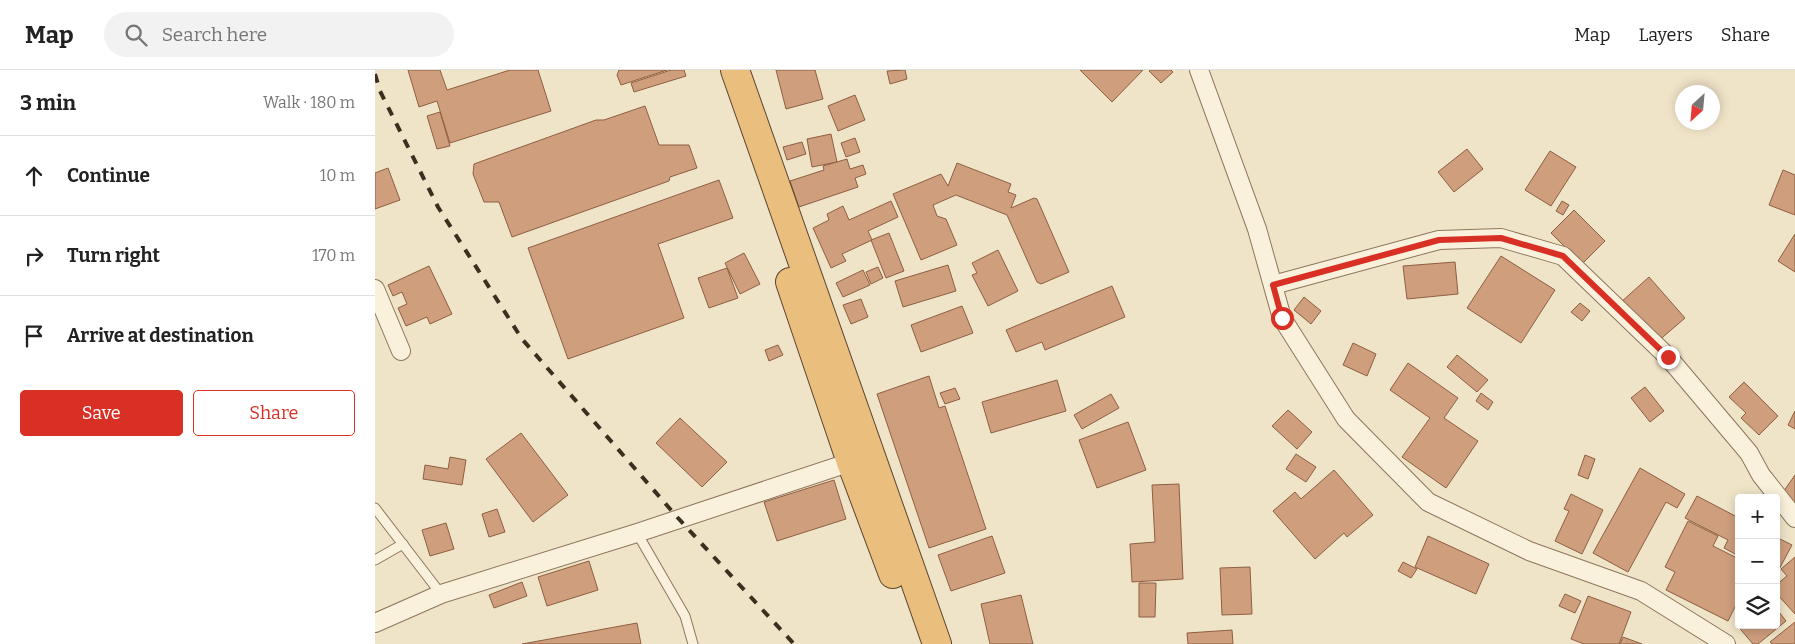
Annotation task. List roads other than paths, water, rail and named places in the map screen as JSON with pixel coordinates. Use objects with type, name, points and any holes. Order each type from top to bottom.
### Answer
[{"type":"highway","points":[[718,70],[851,462],[919,644]]},
{"type":"highway","points":[[735,70],[937,644]]},
{"type":"street","points":[[1199,70],[1257,229],[1282,318],[1346,419],[1428,502],[1529,551],[1641,591],[1727,644]]},
{"type":"street","points":[[1273,285],[1439,240],[1501,238],[1563,256],[1668,357],[1749,453],[1761,475],[1795,518]]},
{"type":"street","points":[[375,289],[401,351]]},
{"type":"street","points":[[375,623],[441,594],[637,533],[851,462]]},
{"type":"lane","points":[[375,508],[441,594]]},
{"type":"lane","points":[[637,533],[685,616],[693,644]]},
{"type":"lane","points":[[375,560],[403,544]]},
{"type":"railway","points":[[375,74],[380,91],[438,207],[522,339],[678,518],[794,644]]}]
